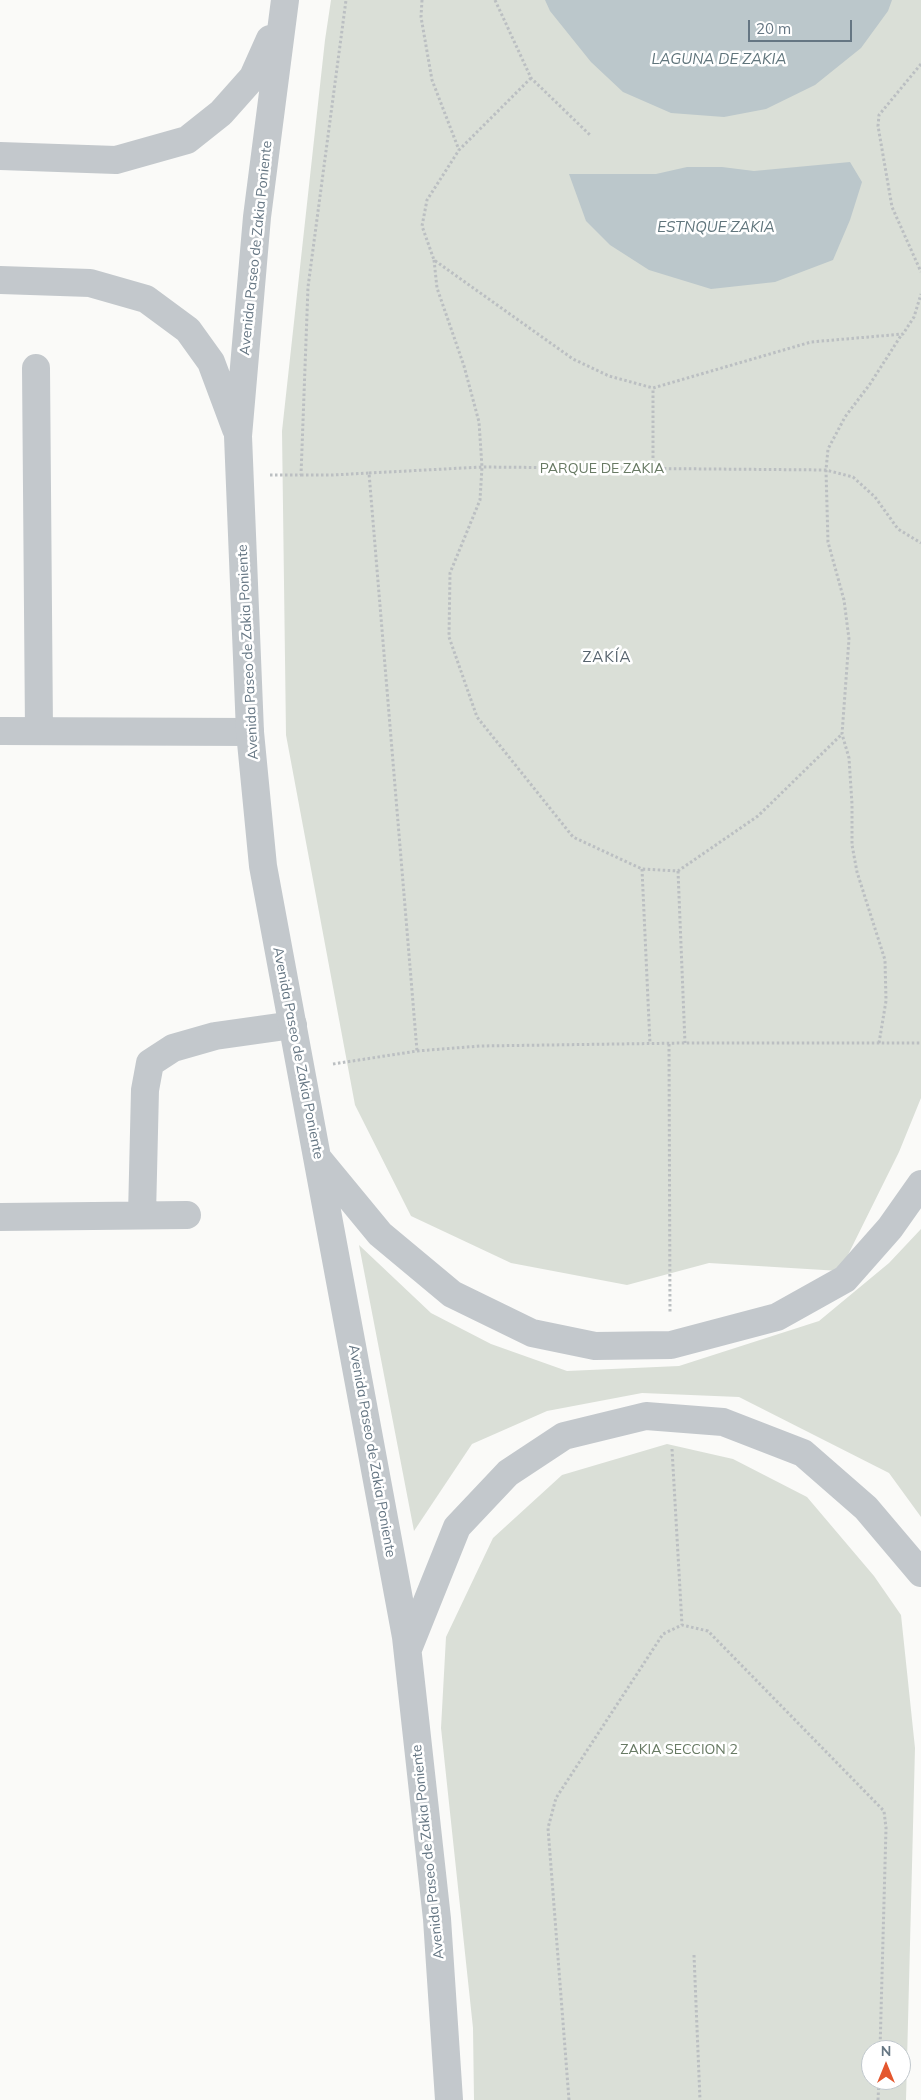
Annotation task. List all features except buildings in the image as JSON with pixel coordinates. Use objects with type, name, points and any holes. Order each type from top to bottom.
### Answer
[{"type":"street","points":[[0,156],[116,160],[187,140],[221,113],[254,77],[284,5]]},
{"type":"street","name":"Avenida Paseo de Zakia Poniente","points":[[284,5],[257,217],[238,436],[250,732],[263,866],[406,1637],[437,1918],[448,2100]]},
{"type":"street","points":[[0,280],[90,283],[146,299],[188,330],[210,362],[238,436]]},
{"type":"street","points":[[36,368],[39,731]]},
{"type":"street","points":[[0,730],[250,732]]},
{"type":"street","points":[[142,1216],[145,1090],[150,1063],[173,1048],[215,1036],[293,1025]]},
{"type":"street","points":[[318,1159],[380,1234],[452,1294],[532,1333],[596,1346],[670,1345],[777,1316],[845,1279],[890,1228],[921,1184]]},
{"type":"street","points":[[0,1217],[187,1215]]},
{"type":"street","points":[[407,1651],[457,1527],[508,1473],[564,1436],[646,1416],[723,1422],[803,1454],[866,1508],[921,1573]]},
{"type":"path","points":[[301,475],[308,287],[346,0]]},
{"type":"path","points":[[422,0],[422,17],[432,80],[459,150]]},
{"type":"path","points":[[495,0],[531,78],[590,134]]},
{"type":"path","points":[[921,64],[879,116],[878,126],[892,207],[921,272]]},
{"type":"path","points":[[531,78],[459,150],[427,200],[422,226],[434,260],[437,288],[464,366],[479,422],[482,467],[480,500],[450,573],[449,637],[478,718],[573,837],[642,869],[678,870],[758,816],[842,734]]},
{"type":"path","points":[[434,260],[573,359],[609,376],[653,388],[811,342],[903,334]]},
{"type":"path","points":[[879,1043],[886,1000],[885,960],[857,872],[852,845],[849,758],[842,734],[849,640],[844,600],[828,542],[826,470],[828,449],[844,417],[870,384],[903,334],[914,316],[921,294]]},
{"type":"path","points":[[653,388],[653,468]]},
{"type":"path","points":[[240,475],[333,475],[482,467],[826,470],[853,476],[875,497],[898,529],[921,543]]},
{"type":"path","points":[[369,472],[417,1051]]},
{"type":"path","points":[[642,869],[650,1044]]},
{"type":"path","points":[[678,870],[685,1043]]},
{"type":"path","points":[[366,1060],[392,1054],[480,1046],[685,1043],[921,1043]]},
{"type":"path","points":[[669,1044],[670,1345]]},
{"type":"path","points":[[670,1418],[682,1625]]},
{"type":"path","points":[[569,2100],[548,1828],[556,1798],[664,1634],[682,1625],[708,1631],[884,1811],[886,1828],[880,2040]]},
{"type":"path","points":[[694,1955],[700,2100]]},
{"type":"green space","name":"PARQUE DE ZAKIA","points":[[331,0],[921,0],[921,1098],[899,1152],[840,1271],[709,1263],[627,1285],[511,1263],[411,1216],[355,1105],[286,735],[282,431]]},
{"type":"green space","points":[[921,1229],[921,1517],[889,1473],[739,1397],[642,1393],[547,1411],[472,1444],[414,1531],[359,1245],[431,1313],[491,1344],[567,1371],[679,1366],[819,1321],[889,1263]]},
{"type":"green space","name":"ZAKIA SECCION 2","points":[[667,1444],[733,1459],[807,1497],[874,1576],[901,1615],[915,1748],[908,2040],[861,2040],[861,2090],[906,2090],[906,2100],[474,2100],[473,2028],[441,1728],[446,1637],[493,1538],[562,1475]]},
{"type":"water","name":"LAGUNA DE ZAKIA","points":[[545,0],[892,0],[888,11],[861,48],[815,85],[766,109],[724,117],[671,113],[623,92],[591,62],[550,11]]},
{"type":"water","name":"ESTNQUE ZAKIA","points":[[850,162],[862,182],[850,220],[833,260],[775,282],[711,289],[649,270],[610,245],[586,221],[569,174],[656,174],[687,167],[722,167],[754,171]]},
{"type":"district","name":"ZAKÍA","points":[[607,657]]}]
